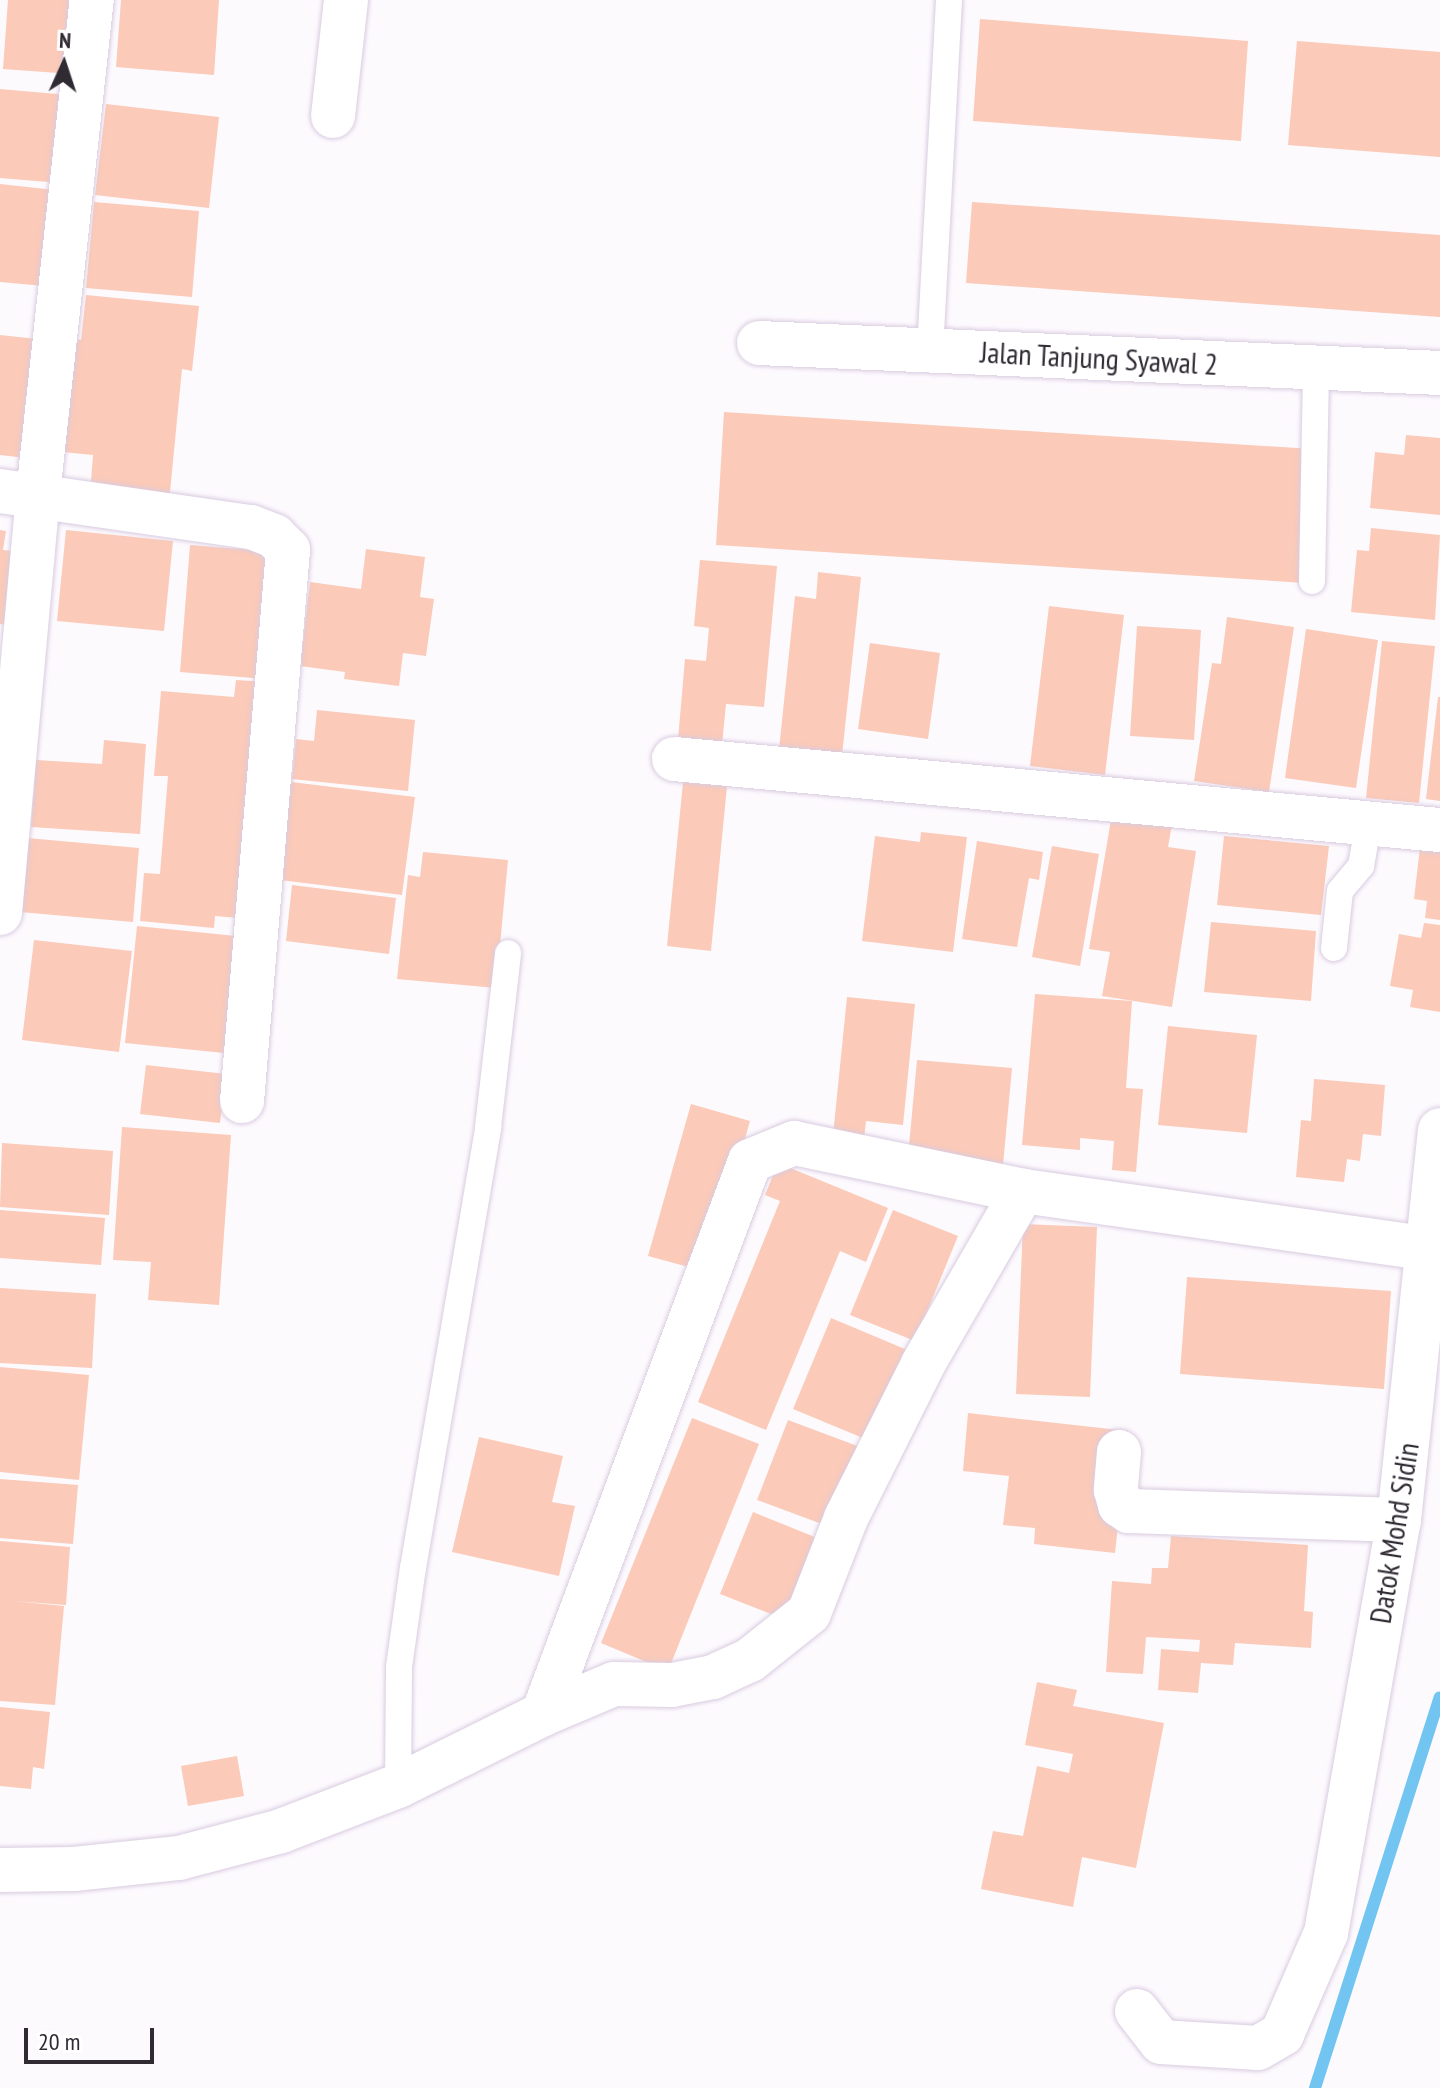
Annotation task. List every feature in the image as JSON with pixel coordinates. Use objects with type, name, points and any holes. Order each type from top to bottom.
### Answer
[{"type":"street","points":[[0,913],[19,492],[92,0]]},
{"type":"street","points":[[333,116],[346,0]]},
{"type":"street","name":"Jalan Tanjung Syawal 2","points":[[759,343],[1440,373]]},
{"type":"street","points":[[19,492],[251,527],[274,536],[288,550],[242,1101]]},
{"type":"street","points":[[674,759],[1369,821],[1440,830]]},
{"type":"street","name":"Datok Mohd Sidin","points":[[1137,2011],[1161,2042],[1258,2048],[1282,2034],[1326,1933],[1399,1520],[1430,1249],[1440,1130]]},
{"type":"street","points":[[543,1714],[750,1161],[794,1143],[1023,1191],[1430,1249]]},
{"type":"street","points":[[0,1870],[74,1869],[179,1858],[281,1831],[398,1786],[543,1714],[614,1684],[672,1685],[713,1677],[750,1660],[809,1613],[846,1518],[923,1364],[1023,1191]]},
{"type":"street","points":[[1119,1452],[1116,1490],[1120,1505],[1129,1511],[1399,1520]]},
{"type":"lane","points":[[930,351],[949,0]]},
{"type":"lane","points":[[1312,581],[1316,368]]},
{"type":"lane","points":[[1334,948],[1340,891],[1361,866],[1369,821]]},
{"type":"lane","points":[[398,1786],[401,1653],[462,1266],[488,1127],[508,953]]},
{"type":"building","points":[[8,0],[105,0],[100,76],[3,69]]},
{"type":"building","points":[[121,0],[219,0],[214,75],[116,67]]},
{"type":"building","points":[[980,19],[1248,41],[1241,141],[973,121]]},
{"type":"building","points":[[1297,41],[1440,52],[1440,157],[1288,145]]},
{"type":"building","points":[[0,89],[80,96],[72,184],[0,178]]},
{"type":"building","points":[[106,104],[219,117],[209,208],[95,195]]},
{"type":"building","points":[[0,184],[64,191],[55,287],[0,282]]},
{"type":"building","points":[[94,202],[199,211],[192,297],[86,288]]},
{"type":"building","points":[[972,202],[1440,235],[1440,317],[966,283]]},
{"type":"building","points":[[86,295],[199,306],[192,371],[182,369],[169,502],[90,495],[93,455],[63,452],[74,339],[81,340]]},
{"type":"building","points":[[0,335],[47,340],[35,459],[0,455]]},
{"type":"building","points":[[724,412],[1313,449],[1305,583],[716,545]]},
{"type":"building","points":[[1406,435],[1440,438],[1440,515],[1370,508],[1375,452],[1404,455]]},
{"type":"building","points":[[1371,528],[1440,535],[1435,620],[1351,612],[1357,550],[1369,551]]},
{"type":"building","points":[[0,530],[6,531],[3,550],[25,552],[17,626],[0,624]]},
{"type":"building","points":[[66,530],[173,541],[164,631],[57,621]]},
{"type":"building","points":[[190,545],[276,552],[266,679],[180,672]]},
{"type":"building","points":[[366,549],[425,557],[420,597],[434,599],[426,656],[403,653],[399,686],[344,679],[345,672],[300,666],[310,582],[361,589]]},
{"type":"building","points":[[700,560],[777,566],[764,707],[726,704],[721,755],[677,751],[685,659],[706,661],[709,628],[694,626]]},
{"type":"building","points":[[818,572],[861,577],[841,765],[778,759],[795,596],[816,599]]},
{"type":"building","points":[[1049,606],[1124,615],[1105,775],[1030,766]]},
{"type":"building","points":[[1227,617],[1294,627],[1269,792],[1194,781],[1212,663],[1221,664]]},
{"type":"building","points":[[1137,626],[1201,630],[1194,740],[1130,736]]},
{"type":"building","points":[[1306,629],[1378,640],[1356,788],[1285,778]]},
{"type":"building","points":[[1382,641],[1435,646],[1419,803],[1366,798]]},
{"type":"building","points":[[870,643],[940,653],[928,739],[858,729]]},
{"type":"building","points":[[236,680],[271,682],[239,918],[215,916],[214,928],[140,921],[144,873],[160,874],[168,776],[154,776],[161,691],[234,697]]},
{"type":"building","points":[[1440,697],[1440,801],[1426,799]]},
{"type":"building","points":[[317,710],[415,720],[408,791],[292,779],[296,739],[314,741]]},
{"type":"building","points":[[104,740],[146,744],[140,834],[31,827],[36,760],[102,764]]},
{"type":"building","points":[[291,782],[415,797],[402,895],[280,880]]},
{"type":"building","points":[[683,782],[727,786],[711,951],[667,946]]},
{"type":"building","points":[[1112,814],[1172,824],[1168,847],[1196,851],[1172,1007],[1102,996],[1110,952],[1089,949]]},
{"type":"building","points":[[921,832],[967,837],[953,952],[862,941],[875,836],[920,842]]},
{"type":"building","points":[[1224,836],[1329,846],[1321,915],[1217,905]]},
{"type":"building","points":[[27,838],[139,848],[133,922],[20,912]]},
{"type":"building","points":[[977,841],[1043,852],[1039,880],[1029,878],[1017,947],[962,939]]},
{"type":"building","points":[[1052,846],[1099,854],[1080,966],[1032,957]]},
{"type":"building","points":[[1420,847],[1440,850],[1440,920],[1425,918],[1427,901],[1414,899]]},
{"type":"building","points":[[423,852],[508,860],[496,988],[397,979],[408,875],[420,877]]},
{"type":"building","points":[[292,885],[396,898],[389,954],[286,941]]},
{"type":"building","points":[[1211,922],[1316,931],[1311,1001],[1204,992]]},
{"type":"building","points":[[1424,923],[1440,925],[1440,1012],[1410,1007],[1413,990],[1390,986],[1399,934],[1421,938]]},
{"type":"building","points":[[137,926],[246,937],[234,1054],[125,1043]]},
{"type":"building","points":[[34,940],[132,951],[119,1052],[22,1040]]},
{"type":"building","points":[[1035,994],[1132,1001],[1126,1088],[1143,1089],[1136,1172],[1112,1170],[1114,1141],[1080,1138],[1080,1150],[1022,1145]]},
{"type":"building","points":[[847,997],[915,1004],[903,1125],[866,1121],[863,1148],[832,1145]]},
{"type":"building","points":[[1168,1026],[1257,1035],[1247,1133],[1158,1125]]},
{"type":"building","points":[[917,1060],[1012,1068],[1003,1165],[908,1156]]},
{"type":"building","points":[[146,1065],[226,1074],[220,1123],[140,1114]]},
{"type":"building","points":[[1314,1079],[1385,1085],[1381,1136],[1363,1134],[1360,1161],[1347,1159],[1344,1182],[1296,1177],[1301,1120],[1311,1121]]},
{"type":"building","points":[[691,1104],[750,1121],[707,1272],[648,1256]]},
{"type":"building","points":[[122,1127],[231,1135],[219,1305],[148,1300],[151,1262],[113,1260]]},
{"type":"building","points":[[2,1143],[113,1151],[109,1215],[0,1207]]},
{"type":"building","points":[[778,1163],[888,1208],[866,1262],[840,1251],[766,1430],[698,1402],[780,1201],[765,1195]]},
{"type":"building","points":[[0,1210],[105,1218],[101,1265],[0,1258]]},
{"type":"building","points":[[893,1210],[958,1236],[915,1341],[850,1315]]},
{"type":"building","points":[[1023,1224],[1097,1227],[1090,1397],[1016,1394]]},
{"type":"building","points":[[1187,1277],[1391,1291],[1384,1389],[1180,1374]]},
{"type":"building","points":[[0,1288],[96,1294],[92,1368],[0,1363]]},
{"type":"building","points":[[831,1318],[912,1352],[875,1443],[793,1409]]},
{"type":"building","points":[[0,1367],[89,1375],[79,1480],[0,1472]]},
{"type":"building","points":[[968,1413],[1128,1431],[1115,1553],[1034,1544],[1035,1528],[1003,1525],[1009,1476],[963,1471]]},
{"type":"building","points":[[692,1418],[759,1444],[668,1671],[601,1643]]},
{"type":"building","points":[[788,1420],[868,1450],[838,1530],[757,1500]]},
{"type":"building","points":[[479,1437],[563,1456],[552,1502],[575,1506],[559,1576],[452,1552]]},
{"type":"building","points":[[0,1479],[78,1485],[73,1544],[0,1538]]},
{"type":"building","points":[[753,1512],[827,1542],[794,1623],[720,1594]]},
{"type":"building","points":[[1171,1536],[1308,1545],[1304,1611],[1313,1612],[1311,1648],[1235,1643],[1233,1665],[1201,1663],[1198,1693],[1158,1690],[1161,1649],[1199,1652],[1200,1640],[1146,1637],[1143,1674],[1106,1672],[1112,1581],[1151,1584],[1152,1568],[1168,1568]]},
{"type":"building","points":[[0,1541],[70,1547],[66,1605],[14,1601],[64,1606],[55,1705],[0,1701]]},
{"type":"building","points":[[1037,1682],[1077,1690],[1073,1706],[1164,1723],[1136,1868],[1082,1857],[1073,1907],[981,1889],[993,1831],[1023,1836],[1037,1766],[1069,1773],[1073,1754],[1025,1745]]},
{"type":"building","points":[[0,1707],[50,1712],[44,1769],[33,1767],[31,1789],[0,1786]]},
{"type":"building","points":[[237,1756],[244,1796],[188,1806],[181,1766]]},
{"type":"waterway","points":[[1315,2088],[1440,1697]]}]
